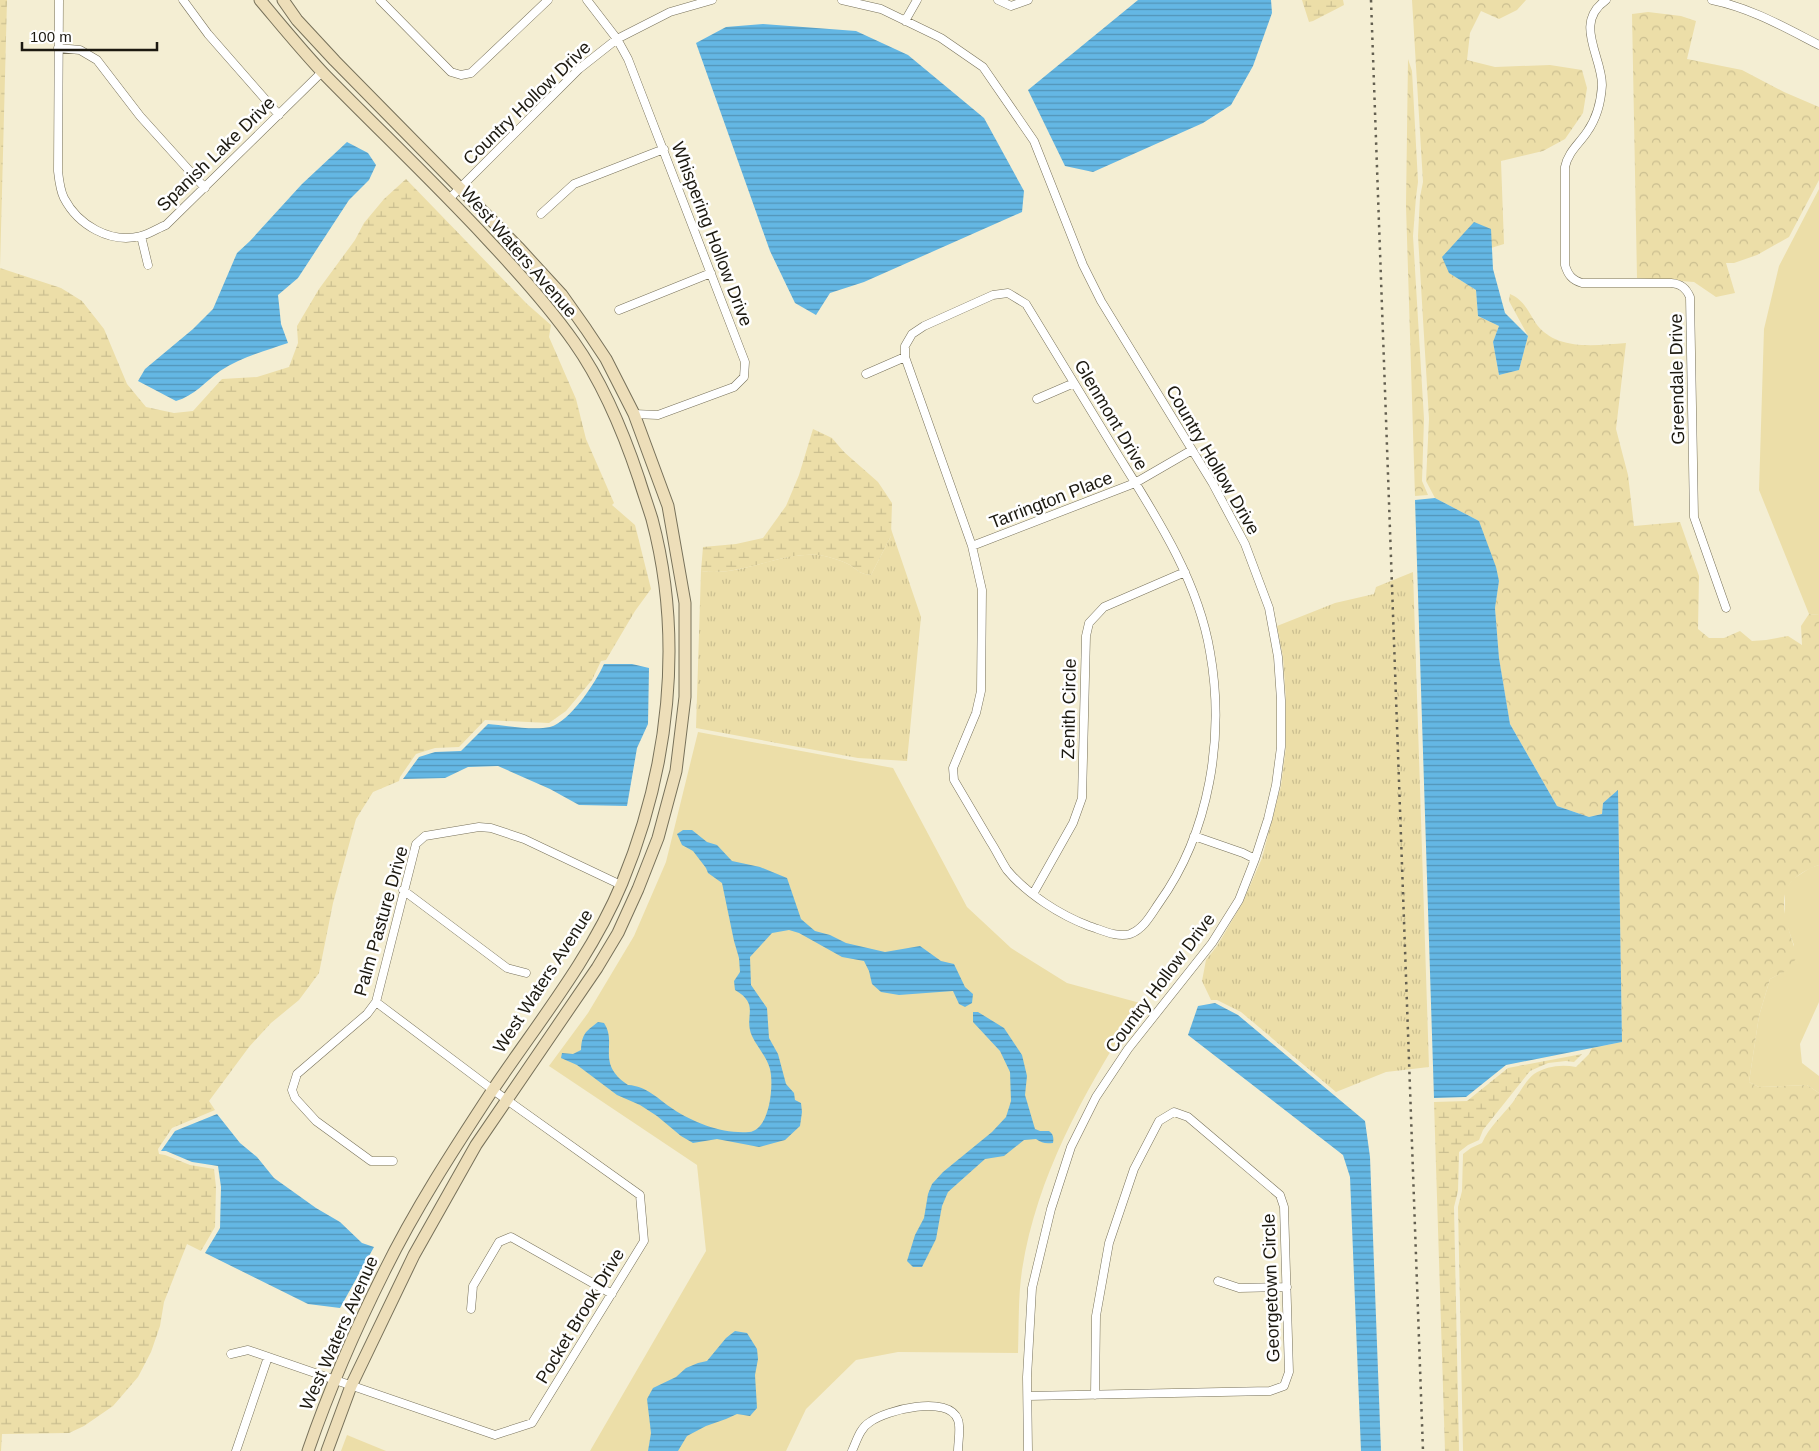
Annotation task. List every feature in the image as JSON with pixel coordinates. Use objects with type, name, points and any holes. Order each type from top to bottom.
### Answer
[{"type":"street","name":"Spanish Lake Drive","points":[[59,0],[58,171],[63,196],[76,216],[96,230],[118,237],[141,236],[166,225],[322,72]]},
{"type":"street","points":[[183,0],[208,34],[279,114]]},
{"type":"street","name":"West Waters Avenue","points":[[260,0],[322,72],[449,198],[532,288],[577,346],[598,382],[623,434],[652,519],[662,568],[669,664],[666,715],[656,778],[640,835],[621,885],[577,966],[493,1090],[416,1212],[384,1272],[335,1380],[308,1451]]},
{"type":"street","name":"West Waters Avenue","points":[[283,0],[297,20],[518,247],[562,295],[606,359],[634,414],[668,506],[685,603],[685,697],[676,771],[658,838],[618,933],[597,968],[462,1168],[414,1255],[351,1386],[327,1451]]},
{"type":"street","points":[[380,0],[451,72],[461,75],[471,72],[548,0]]},
{"type":"street","name":"Whispering Hollow Drive","points":[[587,0],[618,39],[628,59],[745,362],[744,377],[734,387],[658,415],[634,414]]},
{"type":"street","name":"Country Hollow Drive","points":[[449,198],[579,69],[618,39],[670,12],[712,0]]},
{"type":"street","name":"Country Hollow Drive","points":[[842,0],[881,9],[941,38],[982,67],[1034,141],[1083,266],[1100,301],[1226,506],[1245,544],[1269,608],[1278,657],[1281,700],[1281,747],[1276,785],[1268,819],[1239,900],[1212,943],[1128,1049],[1096,1097],[1071,1147],[1051,1209],[1032,1288],[1027,1377],[1028,1451]]},
{"type":"street","points":[[905,21],[917,0]]},
{"type":"street","points":[[998,0],[1011,6],[1028,0]]},
{"type":"street","name":"Greendale Drive","points":[[1606,0],[1596,10],[1591,21],[1590,34],[1601,76],[1599,107],[1588,131],[1567,157],[1565,167],[1565,265],[1567,273],[1576,281],[1582,283],[1671,282],[1683,287],[1690,297],[1694,517],[1726,608]]},
{"type":"street","points":[[1712,0],[1764,17],[1819,45]]},
{"type":"street","points":[[58,48],[80,50],[97,60],[140,116],[205,188]]},
{"type":"street","points":[[541,214],[574,184],[664,149]]},
{"type":"street","points":[[141,236],[148,264]]},
{"type":"street","points":[[619,310],[712,273]]},
{"type":"street","name":"Glenmont Drive","points":[[1008,293],[1026,304],[1074,383],[1135,483],[1185,572],[1199,605],[1210,651],[1216,701],[1212,768],[1194,836],[1179,869],[1162,898],[1143,925],[1130,934],[1113,934],[1068,918],[1033,894],[1007,870],[954,780],[954,768],[976,713],[981,691],[982,590],[972,546],[905,357],[905,346],[912,334],[924,326],[993,295],[1008,293]]},
{"type":"street","points":[[866,374],[905,357]]},
{"type":"street","points":[[1037,399],[1074,383]]},
{"type":"street","name":"Tarrington Place","points":[[972,546],[1135,483],[1192,450]]},
{"type":"street","name":"Zenith Circle","points":[[1033,894],[1073,823],[1082,798],[1086,636],[1089,623],[1104,607],[1185,572]]},
{"type":"street","name":"Palm Pasture Drive","points":[[393,1160],[371,1161],[316,1121],[295,1098],[292,1090],[297,1074],[367,1014],[376,1002],[416,844],[425,836],[480,827],[491,828],[524,839],[621,885]]},
{"type":"street","points":[[1194,836],[1255,859]]},
{"type":"street","points":[[403,890],[507,968],[526,973]]},
{"type":"street","name":"Pocket Brook Drive","points":[[231,1354],[248,1350],[495,1435],[532,1423],[644,1241],[640,1195],[493,1090],[376,1002]]},
{"type":"street","name":"Georgetown Circle","points":[[1028,1396],[1095,1395],[1270,1391],[1284,1386],[1290,1372],[1284,1207],[1280,1195],[1188,1118],[1174,1112],[1159,1121],[1134,1169],[1109,1243],[1096,1316],[1095,1395]]},
{"type":"street","points":[[472,1309],[473,1286],[498,1242],[511,1237],[612,1294]]},
{"type":"street","points":[[1218,1281],[1239,1288],[1287,1287]]},
{"type":"street","points":[[236,1451],[268,1357]]},
{"type":"street","points":[[852,1451],[861,1429],[870,1421],[901,1408],[942,1406],[951,1410],[958,1420],[958,1451]]},
{"type":"green space","points":[[0,0],[7,0],[0,268]]},
{"type":"green space","points":[[1302,0],[1343,0],[1344,5],[1309,22]]},
{"type":"green space","points":[[1412,0],[1526,0],[1517,10],[1499,19],[1481,11],[1470,33],[1467,60],[1495,67],[1550,65],[1582,70],[1587,88],[1583,113],[1565,139],[1543,151],[1501,161],[1504,244],[1491,248],[1491,230],[1449,273],[1476,290],[1478,316],[1499,326],[1493,342],[1499,375],[1519,370],[1528,336],[1509,301],[1510,294],[1522,302],[1543,332],[1553,338],[1565,342],[1589,345],[1626,343],[1616,429],[1628,475],[1634,526],[1680,522],[1699,576],[1698,629],[1709,638],[1724,638],[1740,631],[1752,641],[1788,636],[1802,645],[1801,626],[1809,614],[1819,615],[1819,865],[1802,873],[1792,882],[1786,892],[1784,903],[1785,915],[1797,957],[1788,970],[1770,979],[1759,1016],[1749,1082],[1759,1087],[1807,1085],[1819,1093],[1819,1451],[1463,1451],[1458,1207],[1462,1191],[1463,1154],[1482,1143],[1525,1083],[1534,1074],[1554,1066],[1576,1067],[1589,1054],[1592,1048],[1622,1042],[1618,791],[1603,803],[1602,814],[1589,817],[1557,806],[1510,724],[1499,658],[1495,608],[1499,581],[1479,521],[1435,498],[1426,481],[1429,419],[1418,236],[1420,197],[1423,182]]},
{"type":"green space","points":[[1648,12],[1681,16],[1696,21],[1687,59],[1742,70],[1784,92],[1819,107],[1819,180],[1789,237],[1757,255],[1734,263],[1726,263],[1735,293],[1716,297],[1694,282],[1637,278],[1632,14]]},
{"type":"green space","points":[[1408,59],[1412,71],[1418,182],[1413,236],[1424,419],[1422,481],[1428,495],[1415,496],[1406,206]]},
{"type":"green space","points":[[406,179],[527,304],[551,325],[549,337],[576,399],[586,439],[614,503],[612,505],[635,525],[651,589],[635,611],[606,660],[601,661],[592,680],[566,711],[549,723],[485,720],[459,747],[435,748],[416,754],[399,781],[373,792],[356,819],[333,903],[319,973],[299,1000],[271,1023],[249,1047],[209,1101],[215,1110],[172,1128],[158,1149],[159,1154],[190,1165],[214,1169],[216,1187],[215,1227],[201,1251],[187,1244],[164,1302],[160,1326],[151,1352],[138,1377],[113,1406],[84,1426],[69,1433],[2,1434],[1,1451],[0,1451],[0,268],[61,288],[82,301],[104,329],[127,384],[146,407],[174,413],[193,411],[222,379],[257,377],[289,367],[298,343],[297,326],[319,289],[355,240],[364,223],[384,199]]},
{"type":"green space","points":[[1819,189],[1819,615],[1809,614],[1759,490],[1764,329],[1779,266]]},
{"type":"green space","points":[[813,429],[832,438],[844,452],[878,482],[892,503],[891,536],[871,575],[860,572],[841,561],[818,555],[789,557],[731,571],[701,571],[703,547],[736,544],[763,538],[786,506],[799,475]]},
{"type":"green space","points":[[891,529],[921,617],[907,761],[858,758],[696,728],[701,571],[731,571],[788,557],[818,555],[841,561],[860,572],[871,575],[891,536]]},
{"type":"green space","points":[[1413,572],[1429,1067],[1386,1072],[1336,1092],[1241,1012],[1217,1000],[1211,1000],[1202,981],[1206,960],[1217,946],[1243,902],[1262,858],[1281,786],[1286,747],[1286,699],[1283,657],[1277,626],[1335,603],[1374,594],[1376,587]]},
{"type":"green space","points":[[698,732],[893,768],[967,907],[1011,948],[1067,983],[1140,1003],[1084,1098],[1053,1164],[1040,1198],[1022,1270],[1019,1301],[1018,1353],[898,1352],[856,1360],[806,1409],[786,1451],[590,1451],[706,1251],[697,1165],[549,1066],[588,1013],[634,936],[666,862]]},
{"type":"green space","points":[[1819,865],[1819,1002],[1800,1044],[1802,1063],[1819,1076],[1819,1093],[1807,1085],[1759,1087],[1749,1082],[1759,1016],[1770,979],[1787,970],[1794,945],[1785,920],[1785,890],[1793,879],[1810,868]]},
{"type":"green space","points":[[1582,1054],[1574,1062],[1548,1063],[1530,1071],[1483,1130],[1479,1140],[1459,1152],[1458,1191],[1454,1207],[1459,1451],[1445,1451],[1434,1102],[1467,1101],[1508,1068]]},
{"type":"green space","points":[[347,1435],[386,1451],[341,1451]]},
{"type":"water","points":[[1138,0],[1271,0],[1272,13],[1253,66],[1231,105],[1203,123],[1093,172],[1065,166],[1028,90]]},
{"type":"water","points":[[763,24],[856,31],[908,55],[984,118],[1024,191],[1022,212],[864,282],[830,293],[816,315],[795,303],[770,251],[696,43],[726,27]]},
{"type":"water","points":[[347,142],[368,153],[376,165],[369,180],[349,200],[298,278],[278,295],[281,324],[288,343],[228,366],[194,392],[176,401],[138,381],[145,369],[193,329],[213,309],[237,253],[302,184]]},
{"type":"water","points":[[1474,222],[1491,229],[1493,269],[1505,313],[1528,336],[1519,370],[1499,375],[1493,342],[1499,326],[1478,316],[1476,290],[1449,273],[1442,257]]},
{"type":"water","points":[[1435,498],[1479,521],[1496,567],[1499,581],[1495,608],[1499,658],[1510,724],[1557,806],[1589,817],[1602,814],[1603,803],[1618,790],[1622,1042],[1506,1065],[1466,1097],[1434,1098],[1415,500]]},
{"type":"water","points":[[604,664],[632,664],[649,668],[648,724],[637,748],[627,806],[579,805],[550,789],[498,766],[468,767],[445,778],[403,779],[419,757],[435,752],[461,751],[488,724],[543,728],[558,724],[582,700]]},
{"type":"water","points":[[683,830],[692,830],[707,842],[717,845],[732,861],[760,867],[787,878],[801,919],[815,931],[830,935],[846,943],[885,952],[920,946],[941,961],[954,964],[965,987],[973,994],[972,1003],[965,1007],[959,1004],[953,991],[899,995],[881,992],[872,984],[864,961],[842,957],[799,933],[789,930],[772,933],[750,957],[751,985],[767,1008],[769,1038],[778,1054],[786,1084],[794,1093],[795,1100],[801,1103],[800,1126],[785,1140],[759,1147],[717,1139],[693,1143],[681,1136],[657,1116],[640,1105],[617,1095],[577,1065],[561,1058],[562,1053],[573,1054],[581,1050],[582,1040],[587,1031],[598,1022],[604,1023],[608,1031],[612,1069],[628,1085],[647,1090],[681,1114],[699,1123],[719,1129],[749,1132],[762,1124],[771,1095],[770,1069],[767,1060],[752,1036],[749,1022],[750,1011],[747,1001],[743,995],[735,990],[734,981],[740,972],[739,958],[722,883],[708,873],[693,851],[682,845],[677,834]]},
{"type":"water","points":[[1215,1003],[1238,1015],[1365,1121],[1370,1157],[1381,1451],[1361,1451],[1350,1177],[1343,1155],[1188,1035],[1198,1006]]},
{"type":"water","points":[[973,1012],[978,1012],[1004,1028],[1022,1055],[1027,1076],[1025,1095],[1035,1129],[1049,1131],[1053,1136],[1053,1143],[1044,1143],[1036,1139],[1024,1140],[1004,1156],[985,1159],[948,1192],[942,1206],[936,1239],[922,1267],[913,1267],[907,1261],[915,1235],[924,1218],[928,1194],[932,1184],[943,1172],[992,1132],[1006,1117],[1011,1101],[1010,1072],[1000,1051],[973,1022]]},
{"type":"water","points":[[217,1114],[240,1143],[257,1157],[274,1178],[316,1208],[340,1222],[362,1243],[374,1247],[340,1308],[308,1304],[205,1253],[220,1228],[221,1187],[218,1166],[192,1162],[166,1151],[161,1151],[175,1131]]},
{"type":"water","points":[[735,1331],[747,1333],[757,1349],[758,1359],[755,1375],[757,1408],[750,1416],[737,1414],[706,1426],[687,1436],[678,1451],[648,1451],[651,1433],[647,1399],[653,1388],[676,1377],[686,1368],[707,1361],[726,1338]]},
{"type":"railway","points":[[1371,0],[1423,1451]]}]
